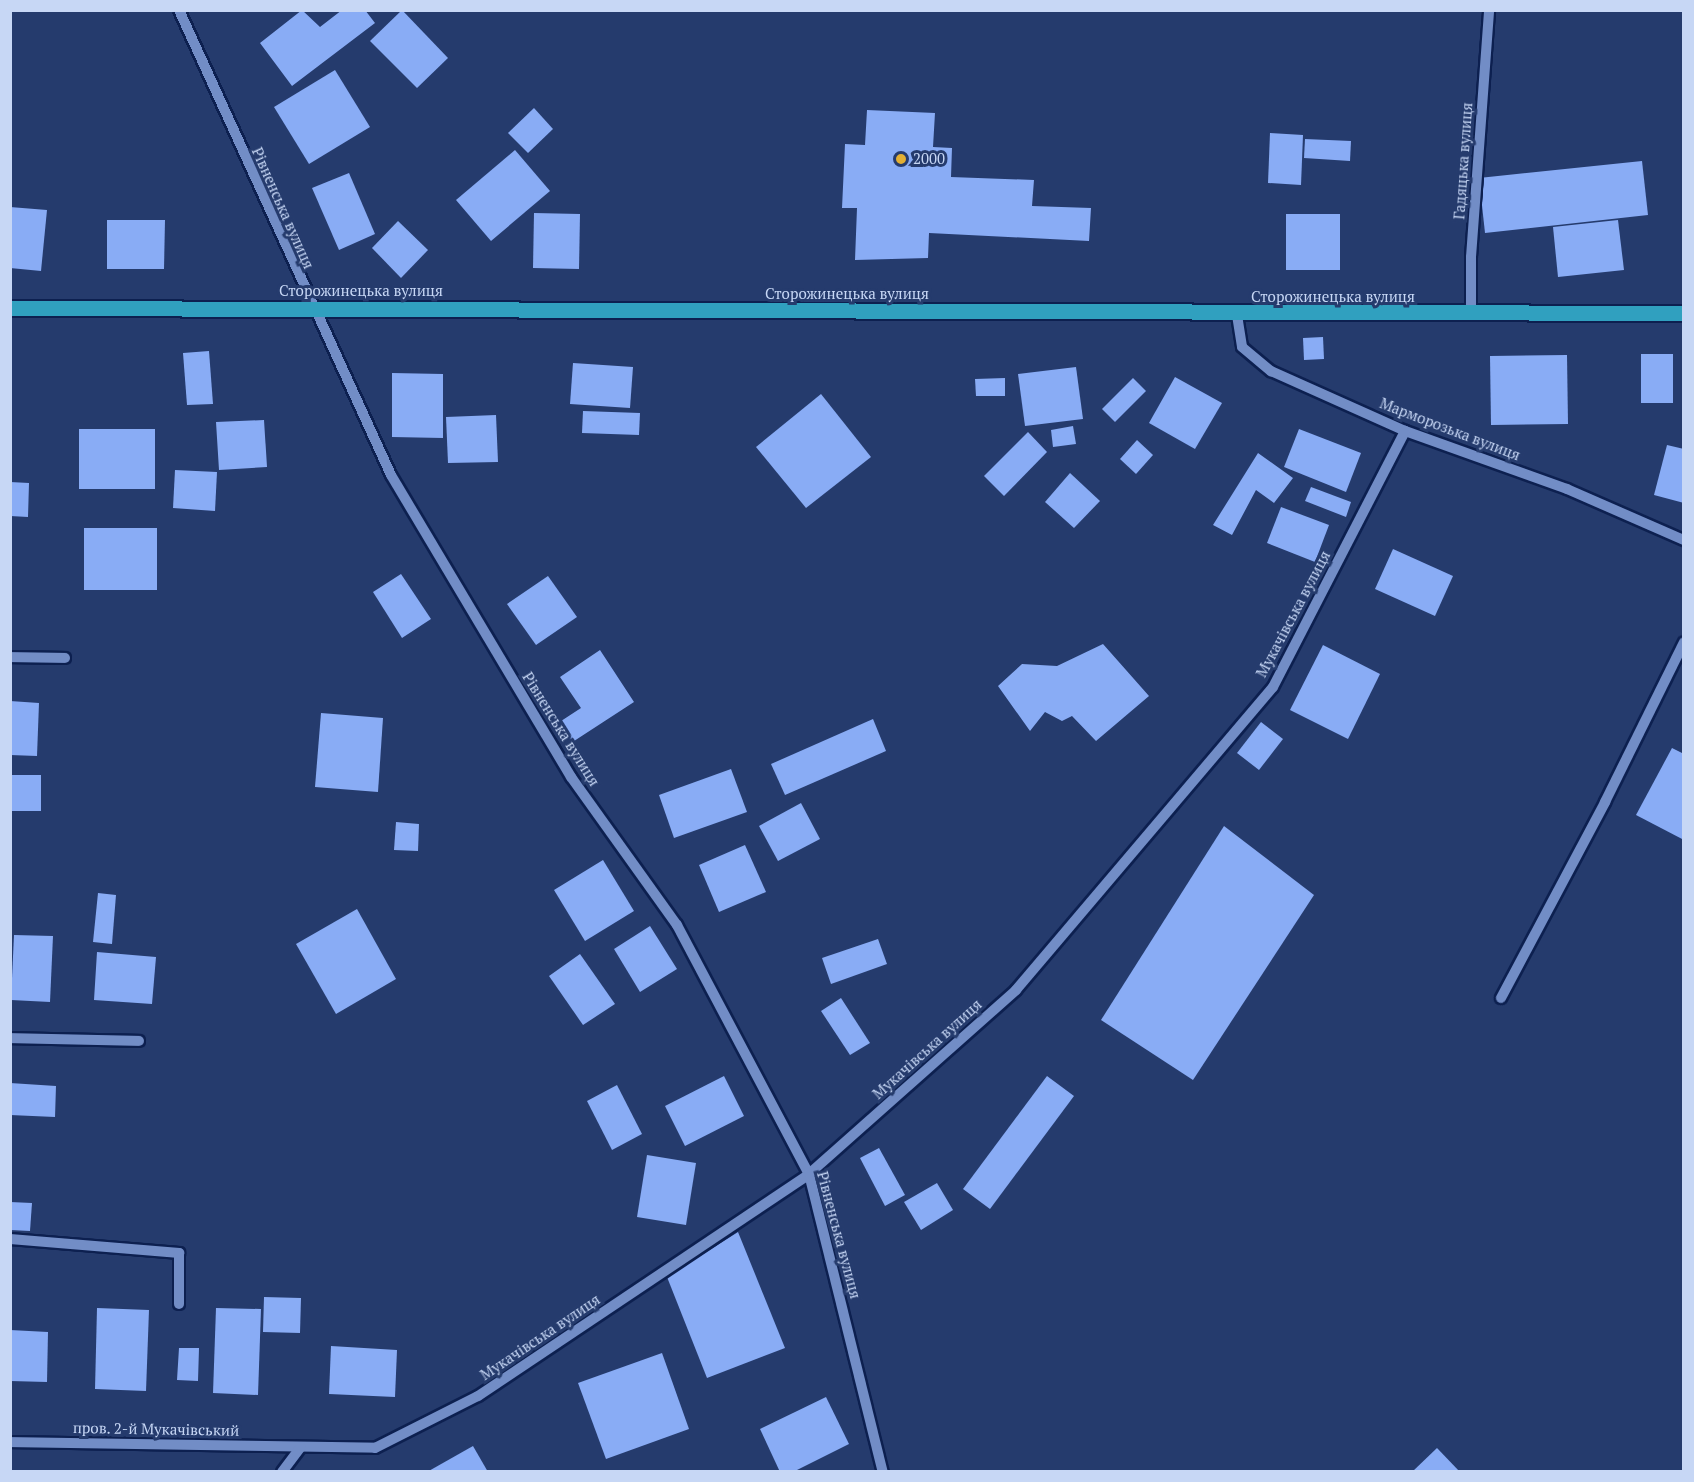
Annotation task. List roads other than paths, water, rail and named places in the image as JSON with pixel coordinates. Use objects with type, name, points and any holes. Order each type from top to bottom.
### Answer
[{"type":"main road","name":"Сторожинецька вулиця","points":[[10,308],[1237,315],[1683,313]]},
{"type":"street","name":"Рівненська вулиця","points":[[179,10],[311,309],[391,475],[571,777],[677,925],[809,1174],[880,1470]]},
{"type":"street","name":"Гадяцька вулиця","points":[[1472,315],[1471,257],[1490,10]]},
{"type":"street","name":"Марморозька вулиця","points":[[1237,315],[1242,347],[1272,371],[1405,431],[1567,489],[1683,540]]},
{"type":"street","name":"Мукачівська вулиця","points":[[301,1447],[375,1448],[478,1396],[809,1174],[1016,990],[1273,687],[1405,431]]},
{"type":"street","points":[[1500,998],[1600,812],[1683,642]]},
{"type":"street","points":[[10,657],[65,658]]},
{"type":"street","points":[[10,1038],[139,1041]]},
{"type":"street","points":[[10,1239],[179,1252],[179,1304]]},
{"type":"street","name":"пров. 2-й Мукачівський","points":[[10,1442],[301,1447]]},
{"type":"street","points":[[282,1472],[301,1447]]},
{"type":"place","name":"2000","points":[[901,159]]}]
